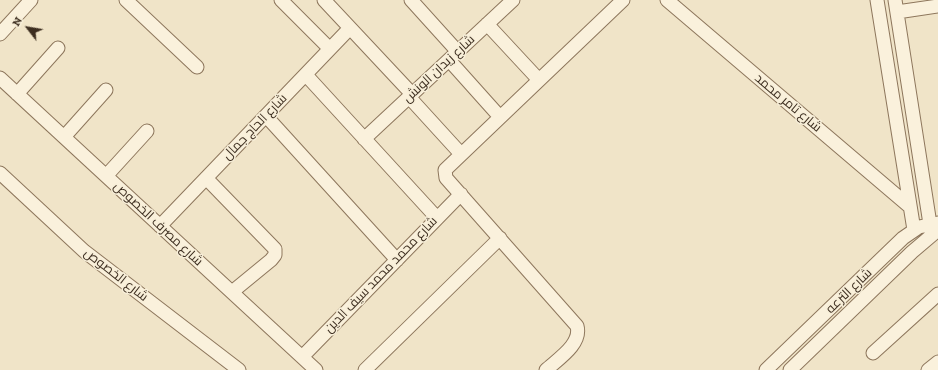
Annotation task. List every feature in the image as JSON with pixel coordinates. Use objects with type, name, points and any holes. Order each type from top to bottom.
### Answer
[{"type":"street","points":[[126,0],[197,67]]},
{"type":"street","points":[[281,0],[330,49]]},
{"type":"street","points":[[324,0],[411,95],[461,154]]},
{"type":"street","name":"شارع زيدان الونش","points":[[364,139],[513,0]]},
{"type":"street","points":[[546,370],[576,341],[579,331],[577,326],[446,178],[444,173],[446,168],[623,0]]},
{"type":"street","name":"شارع تامر محمد","points":[[667,0],[910,206]]},
{"type":"street","points":[[877,0],[914,230]]},
{"type":"street","points":[[0,34],[27,2]]},
{"type":"street","points":[[418,2],[453,56],[500,118]]},
{"type":"street","points":[[936,229],[896,6],[938,6]]},
{"type":"street","points":[[487,24],[539,80]]},
{"type":"street","name":"شارع الحاج جمال","points":[[160,226],[350,28]]},
{"type":"street","points":[[17,94],[58,48]]},
{"type":"street","points":[[306,75],[437,218]]},
{"type":"street","name":"شارع مصرف الخصوص","points":[[0,78],[316,370]]},
{"type":"street","points":[[64,137],[106,90]]},
{"type":"street","points":[[266,116],[397,260]]},
{"type":"street","points":[[106,176],[147,131]]},
{"type":"street","name":"شارع الخصوص","points":[[0,173],[84,251],[238,370]]},
{"type":"street","points":[[206,178],[275,249],[275,255],[271,260],[232,292]]},
{"type":"street","name":"شارع محمد محمد سيف الدين","points":[[302,357],[461,194]]},
{"type":"street","name":"شارع الترعه","points":[[766,370],[898,243],[914,230],[936,229]]},
{"type":"street","name":"شارع الترعه","points":[[790,370],[936,229]]},
{"type":"street","points":[[365,370],[500,238]]},
{"type":"street","points":[[874,353],[938,294]]},
{"type":"street","points":[[928,370],[938,362]]}]
